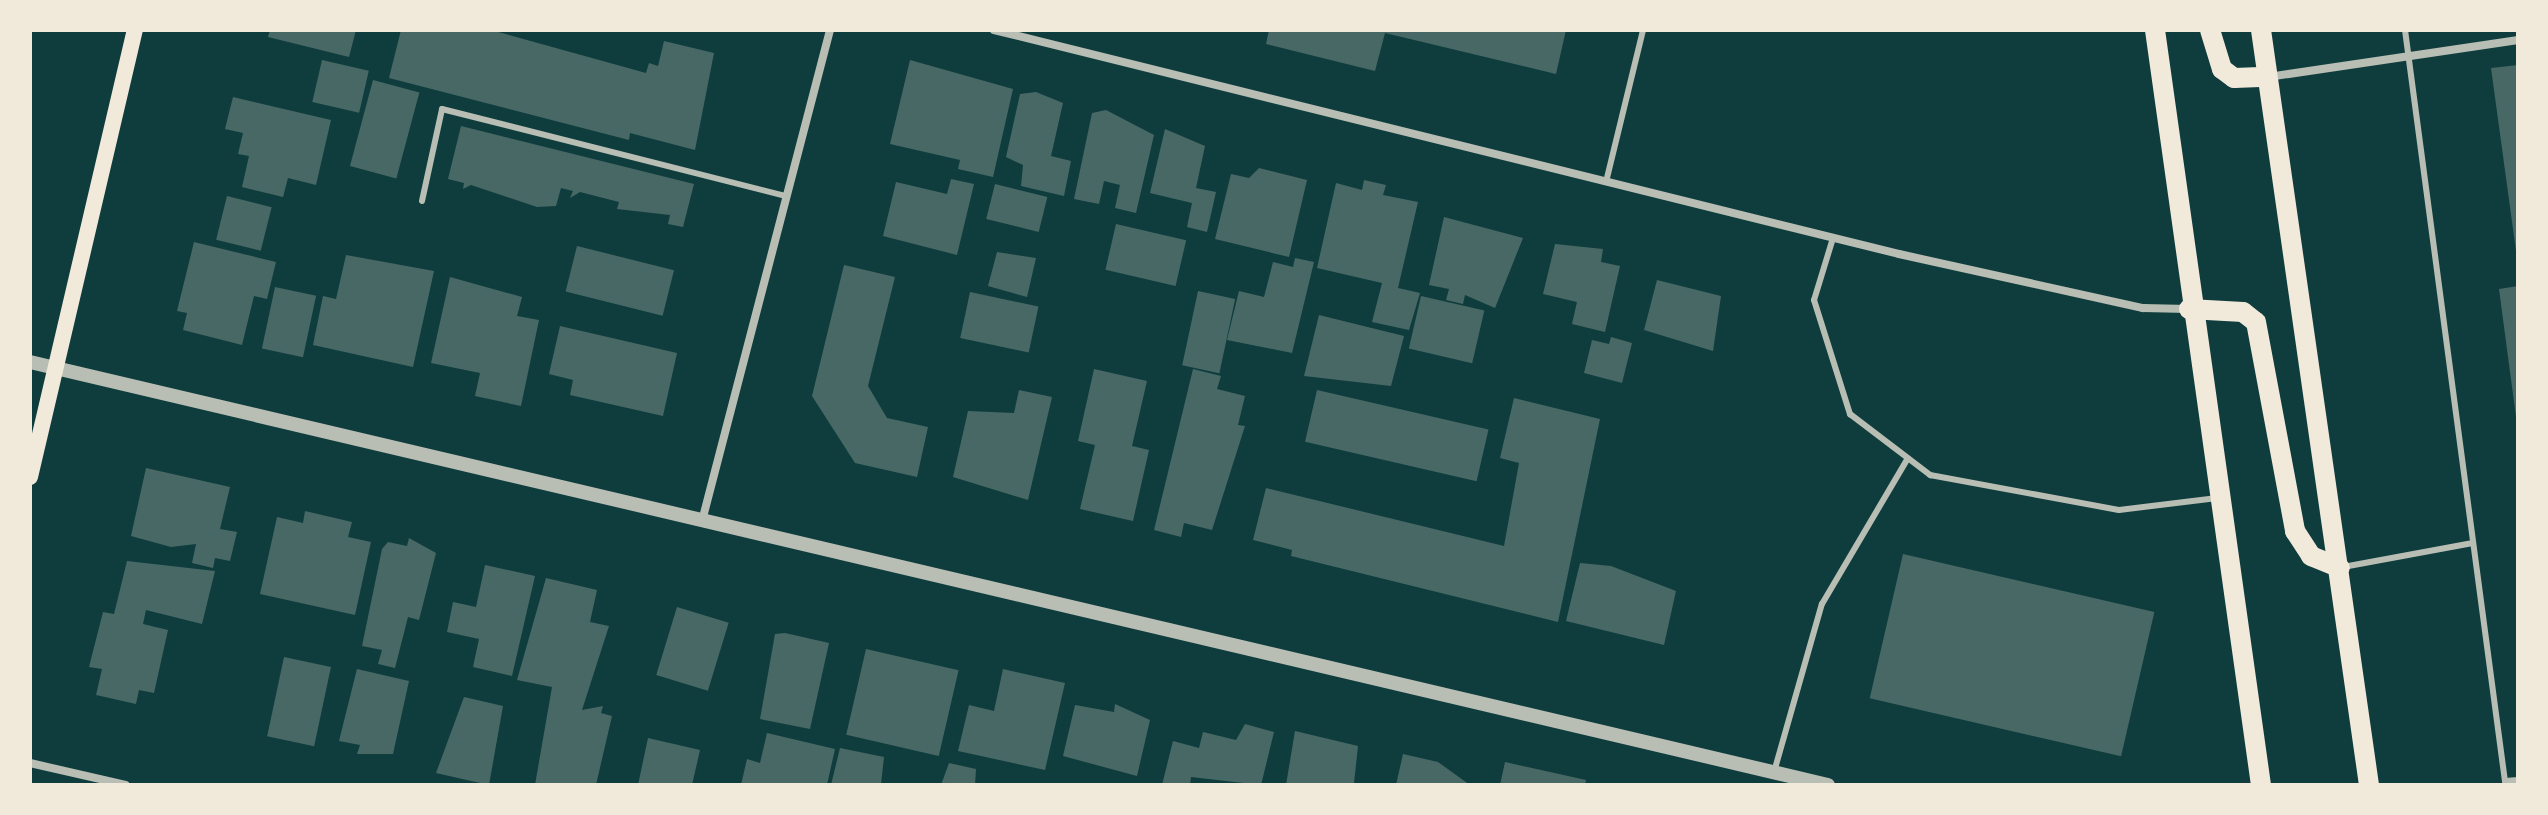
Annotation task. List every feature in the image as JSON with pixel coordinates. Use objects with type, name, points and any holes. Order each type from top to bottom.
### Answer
[{"type":"main road","points":[[30,477],[53,367],[135,30]]},
{"type":"main road","points":[[2155,30],[2189,309],[2261,785]]},
{"type":"main road","points":[[2210,30],[2222,69],[2234,78],[2267,77]]},
{"type":"main road","points":[[2261,30],[2369,785]]},
{"type":"main road","points":[[2189,309],[2243,312],[2256,322],[2295,531],[2311,556],[2340,568]]},
{"type":"street","points":[[701,525],[830,30]]},
{"type":"street","points":[[994,30],[1833,238],[2143,308],[2189,309]]},
{"type":"street","points":[[2267,77],[2518,40]]},
{"type":"street","points":[[30,362],[701,525],[1828,785]]},
{"type":"street","points":[[30,763],[126,785]]},
{"type":"lane","points":[[1606,182],[1643,30]]},
{"type":"lane","points":[[2405,30],[2505,781],[2518,780]]},
{"type":"lane","points":[[422,201],[442,109],[787,196]]},
{"type":"lane","points":[[1833,238],[1814,300],[1850,414],[1930,475],[2119,510],[2217,498]]},
{"type":"lane","points":[[1774,772],[1822,604],[1908,458]]},
{"type":"lane","points":[[2340,568],[2473,543]]},
{"type":"building","points":[[270,30],[356,30],[349,57],[268,37]]},
{"type":"building","points":[[401,30],[491,30],[646,73],[649,63],[658,66],[664,41],[714,53],[695,150],[630,133],[629,140],[389,78]]},
{"type":"building","points":[[1269,30],[1566,30],[1556,74],[1385,33],[1375,71],[1266,44]]},
{"type":"building","points":[[322,60],[369,71],[359,113],[312,102]]},
{"type":"building","points":[[910,60],[1013,89],[993,177],[958,169],[960,160],[890,144]]},
{"type":"building","points":[[2518,65],[2518,251],[2516,251],[2491,68]]},
{"type":"building","points":[[373,80],[419,92],[396,178],[350,166]]},
{"type":"building","points":[[1036,92],[1063,103],[1051,156],[1071,161],[1064,196],[1021,186],[1023,165],[1006,157],[1020,94]]},
{"type":"building","points":[[233,97],[331,120],[316,185],[288,178],[283,197],[242,187],[249,156],[238,154],[243,133],[225,129]]},
{"type":"building","points":[[1106,110],[1154,135],[1136,213],[1115,208],[1120,185],[1104,181],[1099,204],[1074,199],[1092,113]]},
{"type":"building","points":[[461,126],[694,184],[683,227],[668,224],[670,215],[617,209],[619,202],[580,192],[570,198],[573,191],[561,188],[556,206],[537,207],[471,185],[463,189],[464,183],[448,179]]},
{"type":"building","points":[[1165,129],[1205,146],[1196,188],[1216,192],[1207,232],[1187,227],[1192,203],[1150,193]]},
{"type":"building","points":[[1259,168],[1307,180],[1289,257],[1215,239],[1231,174],[1249,178]]},
{"type":"building","points":[[951,179],[974,184],[957,255],[883,236],[896,182],[947,194]]},
{"type":"building","points":[[1364,180],[1386,185],[1383,195],[1418,202],[1398,288],[1420,293],[1409,330],[1372,322],[1382,283],[1317,268],[1336,183],[1362,190]]},
{"type":"building","points":[[995,184],[1047,197],[1039,232],[986,219]]},
{"type":"building","points":[[227,196],[272,207],[261,251],[216,240]]},
{"type":"building","points":[[1444,217],[1523,238],[1495,308],[1465,295],[1463,304],[1446,300],[1449,289],[1429,285]]},
{"type":"building","points":[[1116,224],[1186,240],[1176,286],[1105,270]]},
{"type":"building","points":[[194,242],[276,262],[267,299],[254,296],[242,345],[183,330],[187,313],[177,311]]},
{"type":"building","points":[[1555,244],[1603,249],[1601,262],[1620,266],[1605,332],[1572,324],[1577,302],[1543,294]]},
{"type":"building","points":[[577,246],[674,270],[663,316],[566,292]]},
{"type":"building","points":[[997,252],[1036,258],[1027,297],[988,286]]},
{"type":"building","points":[[346,255],[434,271],[413,367],[313,345],[323,296],[336,299]]},
{"type":"building","points":[[1295,258],[1314,262],[1292,353],[1227,340],[1239,291],[1264,297],[1273,262],[1293,267]]},
{"type":"building","points":[[844,265],[895,277],[868,386],[887,418],[928,427],[917,477],[855,463],[812,396]]},
{"type":"building","points":[[450,277],[522,297],[517,316],[539,320],[521,406],[475,396],[480,373],[431,363]]},
{"type":"building","points":[[1657,280],[1721,296],[1713,351],[1644,330]]},
{"type":"building","points":[[2518,286],[2518,417],[2516,417],[2499,289]]},
{"type":"building","points":[[275,287],[316,296],[303,357],[262,349]]},
{"type":"building","points":[[1198,291],[1235,299],[1219,373],[1182,365]]},
{"type":"building","points":[[970,292],[1038,307],[1029,353],[960,338]]},
{"type":"building","points":[[1421,296],[1484,311],[1472,363],[1409,349]]},
{"type":"building","points":[[1319,315],[1404,336],[1391,386],[1304,376]]},
{"type":"building","points":[[560,326],[677,353],[663,416],[570,395],[573,380],[549,374]]},
{"type":"building","points":[[1611,337],[1632,343],[1622,383],[1584,373],[1592,340],[1609,344]]},
{"type":"building","points":[[1094,369],[1147,381],[1132,446],[1149,450],[1133,521],[1080,509],[1095,445],[1078,441]]},
{"type":"building","points":[[1193,369],[1221,376],[1217,389],[1245,396],[1238,425],[1245,426],[1212,530],[1184,523],[1181,537],[1154,530]]},
{"type":"building","points":[[1019,390],[1052,397],[1028,500],[953,477],[968,411],[1014,413]]},
{"type":"building","points":[[1317,390],[1488,430],[1477,481],[1305,442]]},
{"type":"building","points":[[1514,398],[1600,419],[1558,622],[1291,556],[1292,550],[1253,540],[1266,488],[1504,546],[1519,463],[1500,458]]},
{"type":"building","points":[[146,468],[230,487],[220,529],[237,532],[230,561],[215,558],[213,568],[192,563],[196,544],[171,547],[131,536]]},
{"type":"building","points":[[305,511],[352,522],[348,537],[371,542],[355,615],[260,594],[277,517],[303,523]]},
{"type":"building","points":[[409,538],[436,553],[419,620],[408,617],[395,668],[378,664],[382,650],[362,646],[382,549],[388,542],[407,546]]},
{"type":"building","points":[[1903,554],[2154,612],[2121,756],[1870,698]]},
{"type":"building","points":[[127,561],[215,571],[202,624],[146,610],[143,624],[168,630],[154,693],[139,690],[136,704],[96,695],[102,669],[89,667],[103,612],[114,614]]},
{"type":"building","points":[[1580,563],[1611,566],[1676,591],[1664,645],[1566,621]]},
{"type":"building","points":[[485,565],[535,576],[512,676],[473,667],[479,639],[447,632],[453,602],[476,607]]},
{"type":"building","points":[[546,578],[597,590],[590,622],[609,626],[582,710],[603,706],[601,713],[612,716],[596,785],[535,785],[552,687],[517,680]]},
{"type":"building","points":[[677,607],[729,623],[708,691],[656,675]]},
{"type":"building","points":[[785,633],[829,643],[810,729],[760,719],[775,634]]},
{"type":"building","points":[[866,649],[959,670],[939,756],[846,735]]},
{"type":"building","points":[[284,657],[331,667],[314,746],[267,736]]},
{"type":"building","points":[[357,669],[409,681],[393,754],[357,754],[360,745],[339,741]]},
{"type":"building","points":[[1003,669],[1065,683],[1045,770],[958,751],[969,705],[994,711]]},
{"type":"building","points":[[464,697],[503,706],[489,785],[436,773]]},
{"type":"building","points":[[1115,704],[1150,720],[1137,776],[1063,756],[1075,705],[1114,712]]},
{"type":"building","points":[[1245,724],[1274,732],[1261,785],[1191,777],[1190,785],[1162,785],[1173,741],[1199,748],[1203,732],[1236,740]]},
{"type":"building","points":[[1295,731],[1358,746],[1354,783],[1286,785]]},
{"type":"building","points":[[767,733],[835,749],[827,785],[741,785],[747,759],[760,763]]},
{"type":"building","points":[[648,738],[700,750],[692,785],[638,785]]},
{"type":"building","points":[[840,748],[884,757],[881,784],[831,785]]},
{"type":"building","points":[[1403,754],[1438,762],[1470,785],[1396,785]]},
{"type":"building","points":[[1505,762],[1586,780],[1585,785],[1500,785]]},
{"type":"building","points":[[949,763],[976,769],[975,785],[941,785]]}]
